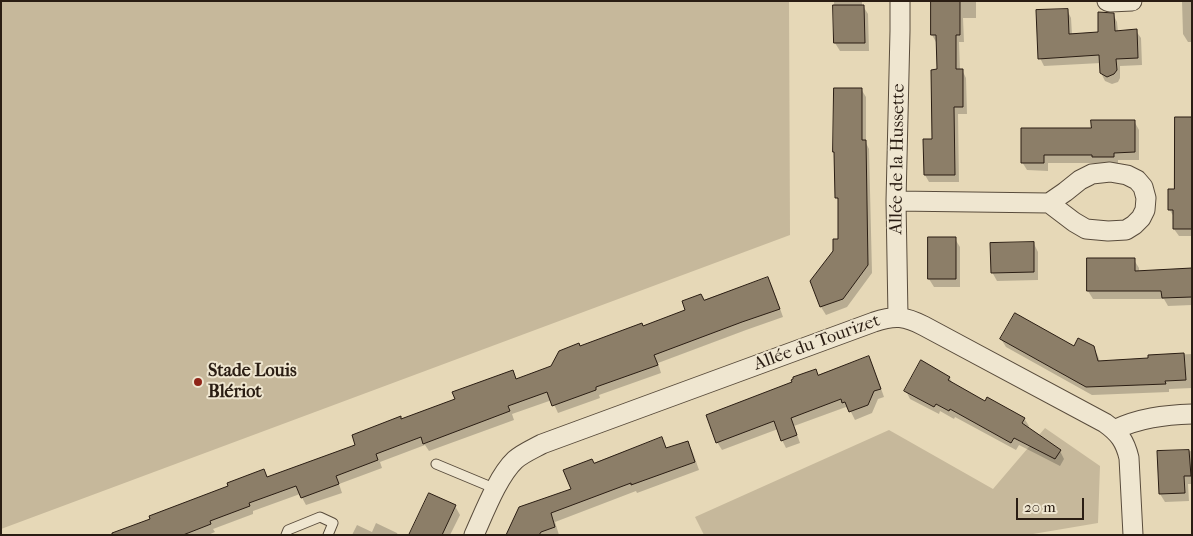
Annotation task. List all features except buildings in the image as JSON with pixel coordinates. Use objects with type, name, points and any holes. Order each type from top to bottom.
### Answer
[{"type":"street","name":"Allée de la Hussette","points":[[898,316],[896,201],[900,1]]},
{"type":"street","points":[[1107,1],[1132,1]]},
{"type":"street","points":[[896,201],[1049,203],[1080,180],[1092,174],[1110,172],[1127,174],[1137,180],[1143,187],[1146,198],[1145,210],[1141,218],[1134,225],[1126,230],[1108,232],[1086,228],[1074,222],[1049,203]]},
{"type":"street","name":"Allée du Tourizet","points":[[474,535],[507,470],[515,460],[526,452],[542,444],[874,322],[898,316],[918,322],[1105,423],[1114,430],[1126,446],[1129,458],[1133,535]]},
{"type":"street","points":[[1114,430],[1134,421],[1147,418],[1192,414]]},
{"type":"lane","points":[[436,464],[496,489]]},
{"type":"lane","points":[[286,535],[288,530],[320,518],[332,523],[328,535]]},
{"type":"shaded area","name":"Stade Louis Blériot","points":[[1,1],[789,1],[790,235],[1,529]]},
{"type":"shaded area","points":[[1045,428],[1100,466],[1098,523],[1027,535],[704,535],[695,517],[889,430],[993,489]]},
{"type":"place","name":"Stade Louis Blériot","points":[[198,382]]}]
